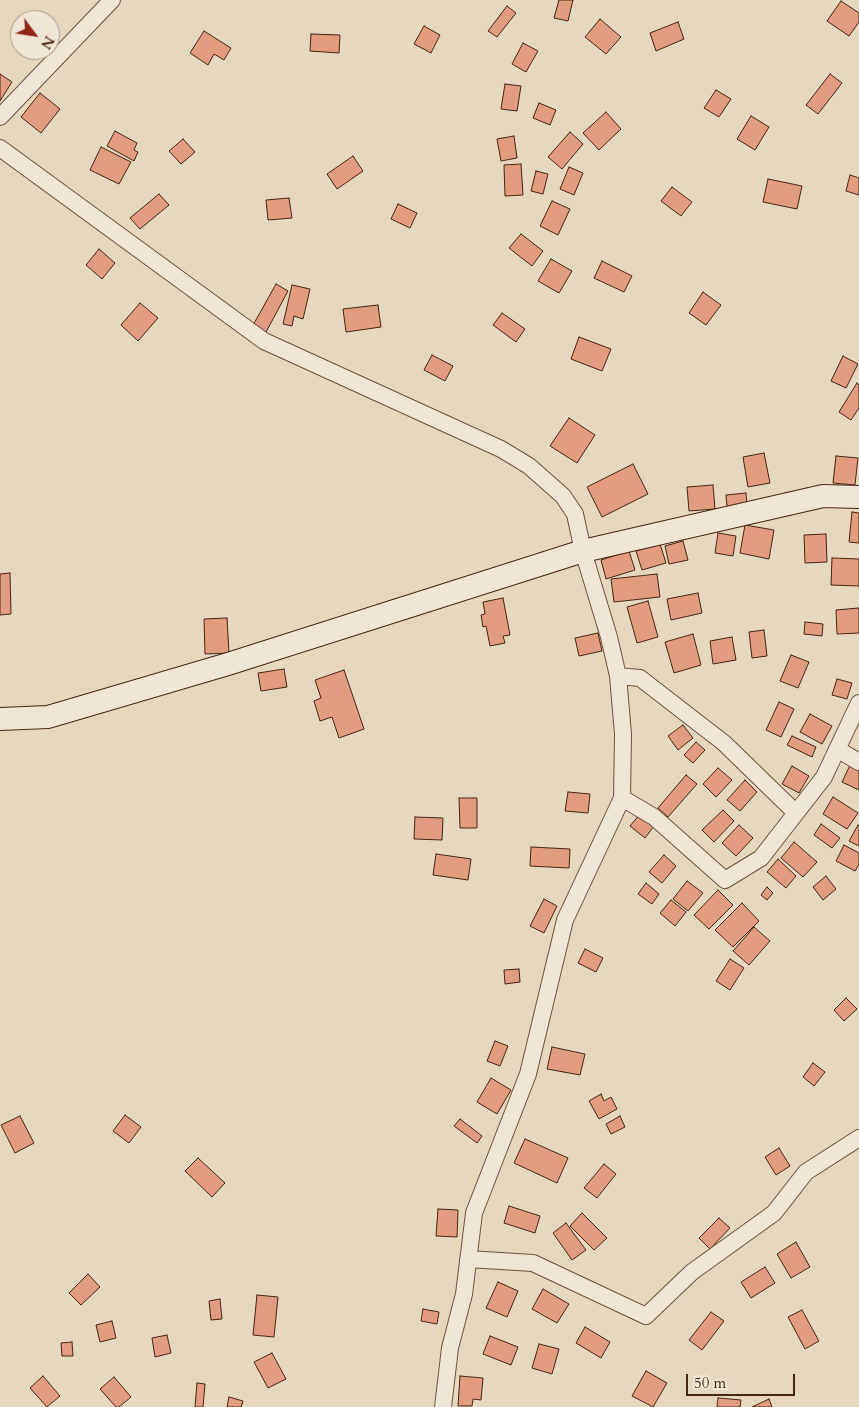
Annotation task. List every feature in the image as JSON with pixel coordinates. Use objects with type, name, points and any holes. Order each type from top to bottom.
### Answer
[{"type":"street","points":[[0,117],[112,0]]},
{"type":"street","points":[[0,148],[264,341],[501,449],[529,466],[563,496],[575,514],[583,551],[609,637],[618,676],[623,734],[622,798],[566,920],[528,1074],[474,1213],[464,1294],[450,1348],[443,1407]]},
{"type":"street","points":[[0,719],[48,717],[228,664],[583,551],[824,496],[859,497]]},
{"type":"street","points":[[618,676],[640,678],[656,690],[724,743],[796,813]]},
{"type":"street","points":[[622,798],[654,817],[725,880],[761,858],[824,777],[859,704]]},
{"type":"street","points":[[837,749],[859,762]]},
{"type":"street","points":[[468,1259],[533,1264],[646,1316],[692,1272],[774,1214],[806,1172],[859,1138]]},
{"type":"building","points":[[559,0],[573,0],[568,21],[554,18]]},
{"type":"building","points":[[841,1],[859,13],[859,22],[849,36],[827,21]]},
{"type":"building","points":[[507,6],[516,13],[497,37],[488,31]]},
{"type":"building","points":[[600,19],[621,37],[606,54],[585,37]]},
{"type":"building","points":[[678,22],[684,39],[656,51],[650,33]]},
{"type":"building","points":[[424,26],[440,35],[431,53],[414,44]]},
{"type":"building","points":[[204,31],[231,48],[224,60],[214,54],[208,65],[190,53]]},
{"type":"building","points":[[311,34],[340,35],[339,53],[310,51]]},
{"type":"building","points":[[523,43],[538,51],[526,72],[512,64]]},
{"type":"building","points":[[0,74],[12,82],[0,101]]},
{"type":"building","points":[[830,74],[842,83],[818,114],[806,105]]},
{"type":"building","points":[[505,84],[521,86],[517,111],[501,109]]},
{"type":"building","points":[[716,90],[731,99],[719,117],[704,108]]},
{"type":"building","points":[[40,93],[60,109],[41,133],[21,117]]},
{"type":"building","points":[[539,103],[556,110],[550,125],[533,118]]},
{"type":"building","points":[[606,112],[621,129],[599,150],[583,133]]},
{"type":"building","points":[[751,116],[769,127],[755,150],[737,139]]},
{"type":"building","points":[[115,131],[137,143],[134,150],[138,152],[134,161],[107,146]]},
{"type":"building","points":[[570,132],[583,144],[562,169],[548,157]]},
{"type":"building","points":[[514,136],[517,158],[501,161],[497,139]]},
{"type":"building","points":[[183,139],[195,152],[181,164],[169,151]]},
{"type":"building","points":[[101,147],[131,162],[119,184],[90,170]]},
{"type":"building","points":[[353,156],[363,171],[337,189],[327,174]]},
{"type":"building","points":[[521,164],[523,195],[505,196],[504,165]]},
{"type":"building","points":[[569,167],[583,173],[574,195],[560,189]]},
{"type":"building","points":[[536,171],[548,174],[543,194],[531,191]]},
{"type":"building","points":[[850,175],[859,178],[859,195],[846,191]]},
{"type":"building","points":[[768,179],[802,186],[797,209],[763,202]]},
{"type":"building","points":[[672,187],[692,202],[681,216],[661,201]]},
{"type":"building","points":[[159,194],[169,205],[140,229],[130,218]]},
{"type":"building","points":[[289,198],[292,218],[268,220],[266,200]]},
{"type":"building","points":[[552,201],[570,209],[558,235],[540,226]]},
{"type":"building","points":[[398,204],[417,213],[410,228],[391,219]]},
{"type":"building","points":[[521,234],[543,251],[532,266],[509,248]]},
{"type":"building","points":[[99,249],[115,263],[102,279],[86,265]]},
{"type":"building","points":[[551,259],[572,271],[559,293],[538,281]]},
{"type":"building","points":[[602,261],[632,276],[624,292],[594,278]]},
{"type":"building","points":[[276,284],[288,291],[265,334],[252,327]]},
{"type":"building","points":[[292,285],[310,289],[303,319],[294,316],[292,326],[283,324]]},
{"type":"building","points":[[703,292],[721,305],[706,325],[689,313]]},
{"type":"building","points":[[140,303],[158,318],[138,341],[121,325]]},
{"type":"building","points":[[378,305],[381,327],[346,332],[343,309]]},
{"type":"building","points":[[502,313],[525,329],[516,342],[493,325]]},
{"type":"building","points":[[579,337],[611,349],[602,371],[571,359]]},
{"type":"building","points":[[432,355],[453,366],[445,381],[424,370]]},
{"type":"building","points":[[843,356],[858,364],[846,388],[831,381]]},
{"type":"building","points":[[857,383],[859,385],[859,408],[851,420],[839,412]]},
{"type":"building","points":[[569,418],[595,435],[577,463],[550,446]]},
{"type":"building","points":[[764,453],[770,483],[748,487],[743,457]]},
{"type":"building","points":[[836,456],[858,458],[855,485],[833,483]]},
{"type":"building","points":[[633,464],[648,494],[602,517],[587,487]]},
{"type":"building","points":[[713,485],[715,509],[689,511],[687,487]]},
{"type":"building","points":[[746,493],[747,505],[727,507],[726,495]]},
{"type":"building","points":[[852,512],[859,513],[859,543],[849,542]]},
{"type":"building","points":[[745,525],[774,530],[769,559],[740,553]]},
{"type":"building","points":[[718,533],[736,536],[733,556],[715,553]]},
{"type":"building","points":[[826,534],[827,562],[805,563],[804,535]]},
{"type":"building","points":[[683,541],[688,560],[669,564],[665,546]]},
{"type":"building","points":[[660,544],[666,563],[642,570],[636,551]]},
{"type":"building","points":[[629,551],[635,570],[606,579],[601,560]]},
{"type":"building","points":[[832,558],[859,559],[859,586],[831,585]]},
{"type":"building","points":[[10,573],[11,614],[0,615],[0,574]]},
{"type":"building","points":[[657,574],[660,597],[614,602],[611,579]]},
{"type":"building","points":[[698,593],[702,613],[671,620],[667,599]]},
{"type":"building","points":[[503,598],[510,635],[503,636],[505,643],[490,646],[486,626],[483,627],[481,615],[485,614],[483,602]]},
{"type":"building","points":[[648,601],[658,637],[637,643],[627,607]]},
{"type":"building","points":[[859,608],[859,633],[837,634],[836,610]]},
{"type":"building","points":[[227,618],[229,653],[205,654],[204,619]]},
{"type":"building","points":[[805,622],[823,624],[822,636],[804,634]]},
{"type":"building","points":[[764,630],[767,656],[752,658],[749,632]]},
{"type":"building","points":[[598,633],[602,651],[579,656],[575,638]]},
{"type":"building","points":[[693,634],[701,665],[674,673],[665,642]]},
{"type":"building","points":[[732,637],[736,660],[713,664],[710,641]]},
{"type":"building","points":[[791,655],[809,662],[798,688],[780,681]]},
{"type":"building","points":[[284,669],[287,687],[261,691],[258,673]]},
{"type":"building","points":[[344,670],[364,729],[339,738],[332,717],[320,721],[314,701],[321,698],[315,680]]},
{"type":"building","points":[[837,679],[852,683],[847,699],[832,695]]},
{"type":"building","points":[[779,702],[794,709],[781,737],[766,730]]},
{"type":"building","points":[[810,714],[832,726],[822,744],[800,732]]},
{"type":"building","points":[[683,725],[693,738],[678,750],[668,736]]},
{"type":"building","points":[[792,736],[816,747],[812,757],[787,745]]},
{"type":"building","points":[[696,742],[705,750],[693,763],[684,755]]},
{"type":"building","points":[[851,763],[859,767],[859,790],[842,782]]},
{"type":"building","points":[[792,766],[809,776],[799,793],[782,784]]},
{"type":"building","points":[[718,768],[732,780],[716,797],[703,784]]},
{"type":"building","points":[[686,775],[697,784],[668,817],[658,808]]},
{"type":"building","points":[[745,780],[757,792],[740,811],[727,800]]},
{"type":"building","points":[[568,792],[590,794],[588,813],[565,811]]},
{"type":"building","points":[[833,797],[858,813],[847,829],[823,814]]},
{"type":"building","points":[[459,798],[477,798],[477,828],[460,828]]},
{"type":"building","points":[[723,810],[734,821],[714,842],[702,830]]},
{"type":"building","points":[[640,814],[654,826],[645,838],[630,826]]},
{"type":"building","points":[[415,817],[443,818],[442,840],[414,839]]},
{"type":"building","points":[[821,824],[840,838],[832,848],[814,835]]},
{"type":"building","points":[[739,825],[753,838],[736,856],[722,843]]},
{"type":"building","points":[[859,826],[859,846],[849,841]]},
{"type":"building","points":[[794,842],[817,862],[803,877],[781,858]]},
{"type":"building","points":[[844,845],[859,853],[859,864],[855,871],[836,861]]},
{"type":"building","points":[[531,847],[570,849],[569,868],[530,866]]},
{"type":"building","points":[[436,854],[471,859],[468,880],[433,875]]},
{"type":"building","points":[[664,855],[676,866],[662,883],[649,872]]},
{"type":"building","points":[[778,859],[796,876],[786,888],[767,872]]},
{"type":"building","points":[[826,876],[836,889],[823,900],[813,887]]},
{"type":"building","points":[[687,881],[703,893],[688,911],[673,899]]},
{"type":"building","points":[[646,883],[659,894],[652,904],[638,894]]},
{"type":"building","points":[[767,887],[773,893],[767,900],[761,895]]},
{"type":"building","points":[[718,890],[733,905],[709,929],[694,915]]},
{"type":"building","points":[[544,899],[557,906],[544,933],[530,926]]},
{"type":"building","points":[[671,900],[686,912],[675,926],[660,913]]},
{"type":"building","points":[[742,903],[759,921],[733,947],[715,930]]},
{"type":"building","points":[[754,927],[770,941],[749,965],[733,951]]},
{"type":"building","points":[[585,949],[603,958],[596,972],[578,963]]},
{"type":"building","points":[[730,959],[744,968],[730,990],[716,981]]},
{"type":"building","points":[[519,969],[520,982],[505,984],[504,970]]},
{"type":"building","points":[[846,998],[857,1009],[844,1021],[834,1010]]},
{"type":"building","points":[[495,1041],[508,1046],[500,1066],[487,1061]]},
{"type":"building","points":[[552,1047],[585,1054],[580,1075],[547,1069]]},
{"type":"building","points":[[813,1063],[825,1072],[814,1086],[803,1077]]},
{"type":"building","points":[[491,1078],[511,1090],[497,1114],[477,1102]]},
{"type":"building","points":[[601,1094],[604,1101],[611,1097],[617,1109],[599,1119],[589,1101]]},
{"type":"building","points":[[125,1115],[141,1127],[129,1143],[113,1131]]},
{"type":"building","points":[[20,1116],[34,1143],[15,1153],[1,1125]]},
{"type":"building","points":[[620,1116],[625,1127],[611,1134],[606,1124]]},
{"type":"building","points":[[460,1119],[482,1136],[477,1143],[454,1126]]},
{"type":"building","points":[[525,1139],[568,1158],[557,1183],[514,1163]]},
{"type":"building","points":[[779,1148],[790,1166],[776,1175],[765,1157]]},
{"type":"building","points":[[198,1158],[225,1183],[212,1197],[185,1171]]},
{"type":"building","points":[[604,1164],[616,1174],[597,1198],[584,1188]]},
{"type":"building","points":[[509,1206],[540,1216],[535,1233],[504,1223]]},
{"type":"building","points":[[438,1209],[458,1210],[457,1237],[436,1236]]},
{"type":"building","points":[[582,1213],[607,1238],[594,1250],[570,1226]]},
{"type":"building","points":[[719,1218],[730,1228],[710,1249],[699,1238]]},
{"type":"building","points":[[566,1223],[586,1250],[572,1260],[553,1233]]},
{"type":"building","points":[[796,1242],[810,1267],[791,1278],[777,1254]]},
{"type":"building","points":[[765,1267],[775,1283],[751,1298],[741,1282]]},
{"type":"building","points":[[88,1274],[100,1287],[81,1305],[69,1293]]},
{"type":"building","points":[[498,1282],[518,1291],[507,1317],[486,1308]]},
{"type":"building","points":[[543,1289],[569,1304],[557,1323],[532,1309]]},
{"type":"building","points":[[257,1295],[278,1297],[274,1337],[253,1335]]},
{"type":"building","points":[[220,1299],[222,1319],[211,1320],[209,1301]]},
{"type":"building","points":[[423,1309],[439,1312],[437,1324],[421,1321]]},
{"type":"building","points":[[802,1310],[819,1341],[805,1349],[788,1317]]},
{"type":"building","points":[[711,1312],[724,1321],[702,1350],[689,1340]]},
{"type":"building","points":[[112,1321],[116,1338],[100,1342],[96,1325]]},
{"type":"building","points":[[585,1327],[610,1342],[601,1358],[576,1343]]},
{"type":"building","points":[[167,1335],[171,1353],[155,1357],[152,1338]]},
{"type":"building","points":[[490,1336],[518,1347],[511,1365],[483,1354]]},
{"type":"building","points":[[72,1342],[73,1356],[62,1356],[61,1343]]},
{"type":"building","points":[[539,1344],[559,1349],[552,1374],[532,1368]]},
{"type":"building","points":[[272,1353],[286,1379],[268,1388],[254,1362]]},
{"type":"building","points":[[646,1371],[667,1383],[653,1407],[632,1396]]},
{"type":"building","points":[[43,1376],[60,1396],[47,1407],[30,1388]]},
{"type":"building","points":[[460,1376],[483,1378],[481,1400],[473,1399],[472,1406],[458,1406]]},
{"type":"building","points":[[114,1377],[131,1397],[119,1407],[116,1407],[100,1389]]},
{"type":"building","points":[[197,1383],[205,1384],[203,1407],[195,1407]]},
{"type":"building","points":[[229,1397],[243,1401],[241,1407],[227,1407]]},
{"type":"building","points":[[718,1398],[741,1400],[740,1407],[717,1407]]},
{"type":"building","points":[[769,1399],[772,1407],[752,1407]]}]
